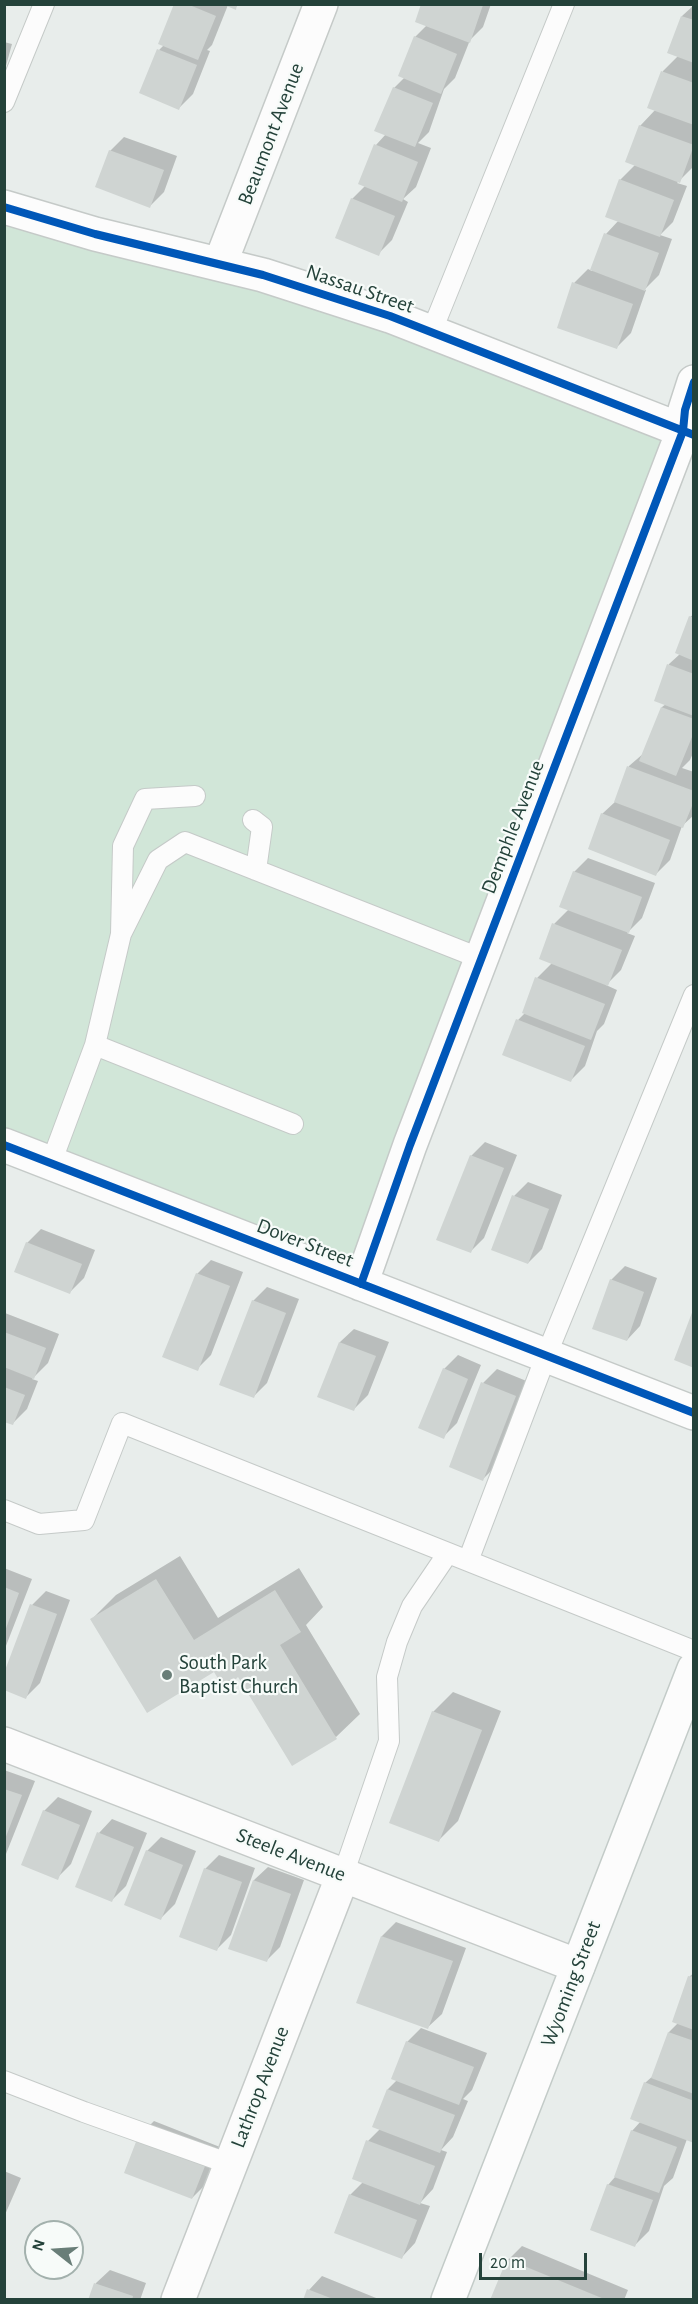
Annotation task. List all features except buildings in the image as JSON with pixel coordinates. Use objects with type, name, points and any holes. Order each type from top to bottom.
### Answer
[{"type":"street","name":"Beaumont Avenue","points":[[220,264],[321,4]]},
{"type":"street","name":"Nassau Street","points":[[4,207],[95,234],[220,264],[390,316],[688,433]]},
{"type":"street","name":"Demphle Avenue","points":[[361,1284],[410,1146],[688,433],[685,410],[693,382]]},
{"type":"street","name":"Dover Street","points":[[4,1145],[693,1413]]},
{"type":"street","name":"Wyoming Street","points":[[448,2300],[693,1669]]},
{"type":"street","name":"Steele Avenue","points":[[4,1744],[578,1966]]},
{"type":"street","name":"Lathrop Avenue","points":[[178,2300],[343,1875]]},
{"type":"lane","points":[[4,102],[44,4]]},
{"type":"lane","points":[[431,333],[564,4]]},
{"type":"lane","points":[[51,1163],[95,1045],[121,934],[123,846],[145,799],[195,796]]},
{"type":"lane","points":[[253,820],[262,827],[256,870]]},
{"type":"lane","points":[[121,934],[158,860],[185,842],[482,959]]},
{"type":"lane","points":[[468,1561],[546,1356],[693,995]]},
{"type":"lane","points":[[95,1045],[293,1124]]},
{"type":"lane","points":[[4,1510],[39,1524],[84,1520],[122,1423],[693,1651]]},
{"type":"lane","points":[[343,1875],[388,1741],[387,1677],[397,1642],[412,1606],[448,1553]]},
{"type":"lane","points":[[4,2080],[84,2112],[230,2164]]},
{"type":"green space","points":[[4,207],[95,234],[683,431],[361,1284],[5,1145]]},
{"type":"cycle path","points":[[4,207],[95,234],[263,275],[390,316],[694,435]]},
{"type":"cycle path","points":[[361,1284],[410,1145],[683,431],[685,410],[694,382]]},
{"type":"cycle path","points":[[4,1145],[694,1413]]},
{"type":"place","name":"South Park Baptist Church","points":[[167,1675]]}]
